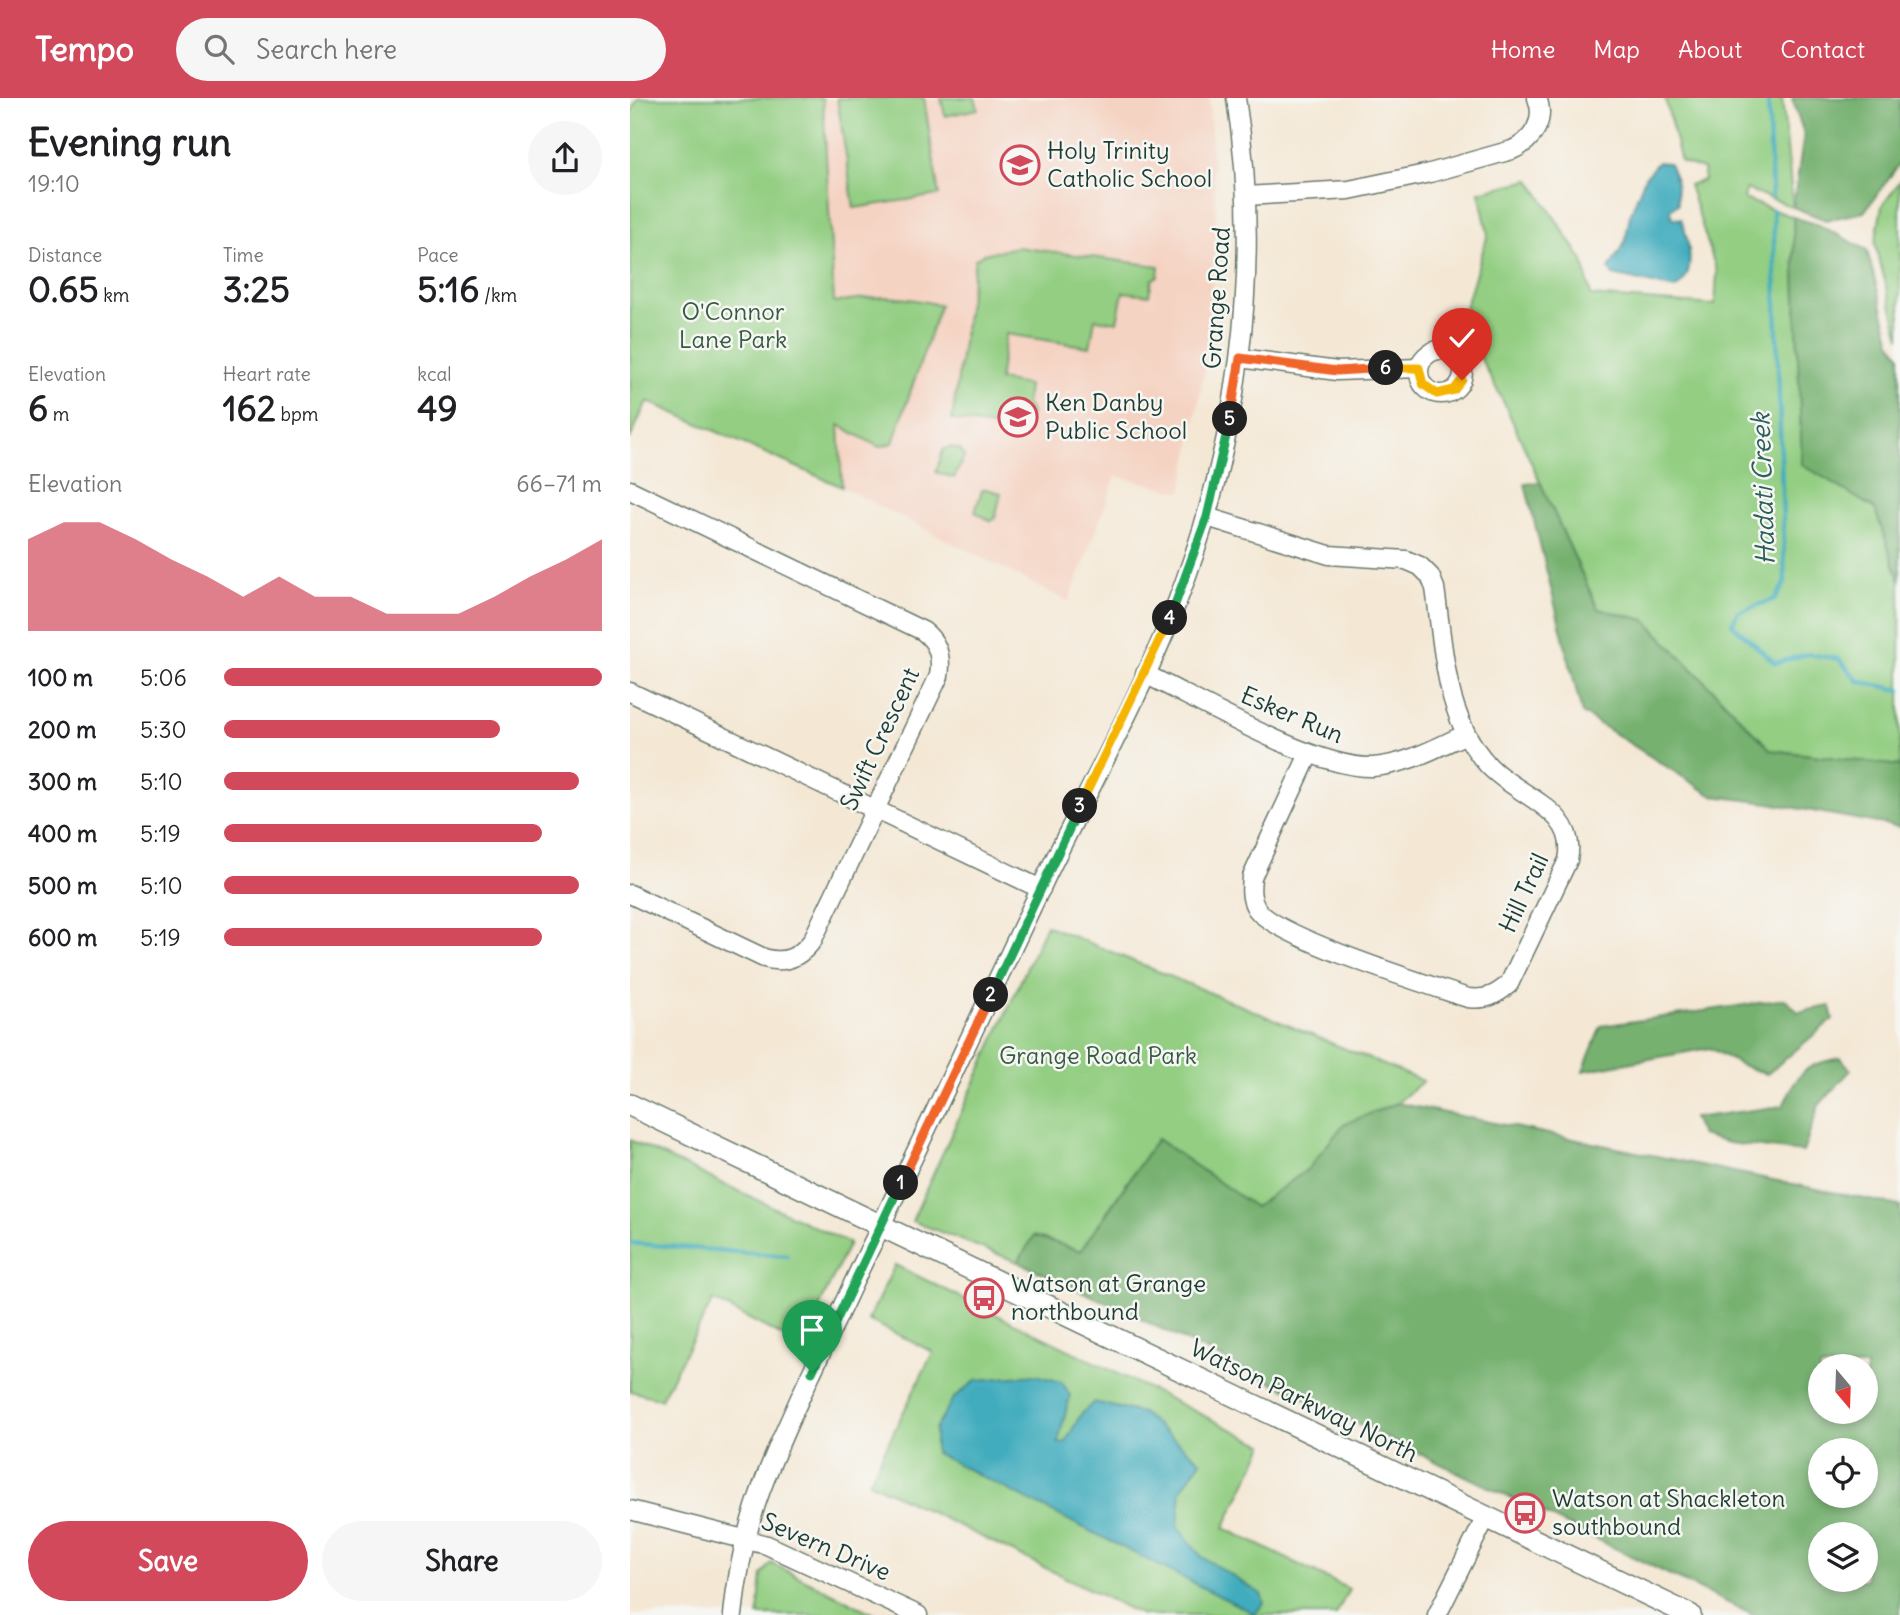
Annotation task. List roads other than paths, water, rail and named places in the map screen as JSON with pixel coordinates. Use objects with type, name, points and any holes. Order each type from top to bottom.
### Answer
[{"type":"main road","name":"Watson Parkway North","points":[[630,1105],[1690,1615]]},
{"type":"street","name":"Grange Road","points":[[733,1615],[744,1538],[766,1472],[1145,674],[1172,614],[1207,517],[1230,419],[1240,358],[1246,273],[1246,196],[1236,98]]},
{"type":"street","points":[[1246,196],[1349,190],[1430,173],[1512,150],[1522,146],[1537,127],[1540,115],[1537,98]]},
{"type":"street","points":[[1240,358],[1337,371],[1419,368]]},
{"type":"street","name":"Swift Crescent","points":[[630,490],[932,638],[940,656],[939,676],[812,941],[795,957],[774,961],[764,958],[630,894]]},
{"type":"street","name":"Hill Trail","points":[[1207,517],[1329,555],[1406,560],[1420,566],[1430,576],[1435,589],[1450,688],[1464,735],[1490,767],[1558,817],[1572,844],[1568,860],[1509,984],[1492,997],[1468,998],[1340,954],[1266,918],[1256,907],[1251,893],[1252,877],[1309,754]]},
{"type":"street","name":"Esker Run","points":[[1145,674],[1309,754],[1343,764],[1373,767],[1399,762],[1464,735]]},
{"type":"street","points":[[630,692],[1041,889]]},
{"type":"street","name":"Severn Drive","points":[[630,1510],[744,1538],[787,1553],[918,1615]]},
{"type":"street","points":[[1437,1615],[1486,1517]]},
{"type":"water","points":[[1658,162],[1669,163],[1676,180],[1678,204],[1670,210],[1673,218],[1681,219],[1689,247],[1687,275],[1675,289],[1613,275],[1609,269],[1625,242],[1630,215],[1645,177]]},
{"type":"water","points":[[1036,1375],[1062,1382],[1070,1395],[1058,1443],[1065,1443],[1081,1414],[1094,1402],[1142,1413],[1201,1461],[1181,1490],[1178,1527],[1202,1557],[1261,1594],[1264,1603],[1255,1614],[935,1453],[935,1429],[953,1399],[976,1380]]},
{"type":"waterway","name":"Hadati Creek","points":[[1768,98],[1772,197]]},
{"type":"waterway","name":"Hadati Creek","points":[[1773,210],[1785,583],[1775,599],[1738,612],[1732,624],[1775,663],[1808,654],[1839,659],[1858,681],[1900,690]]},
{"type":"waterway","points":[[630,1243],[787,1256]]},
{"type":"place","name":"Holy Trinity Catholic School","points":[[1020,165]]},
{"type":"place","name":"Ken Danby Public School","points":[[1018,417]]},
{"type":"place","name":"Watson at Grange northbound","points":[[984,1298]]},
{"type":"place","name":"Watson at Shackleton southbound","points":[[1525,1513]]},
{"type":"park label","name":"O'Connor Lane Park","points":[[733,326]]},
{"type":"park label","name":"Grange Road Park","points":[[1098,1056]]}]
